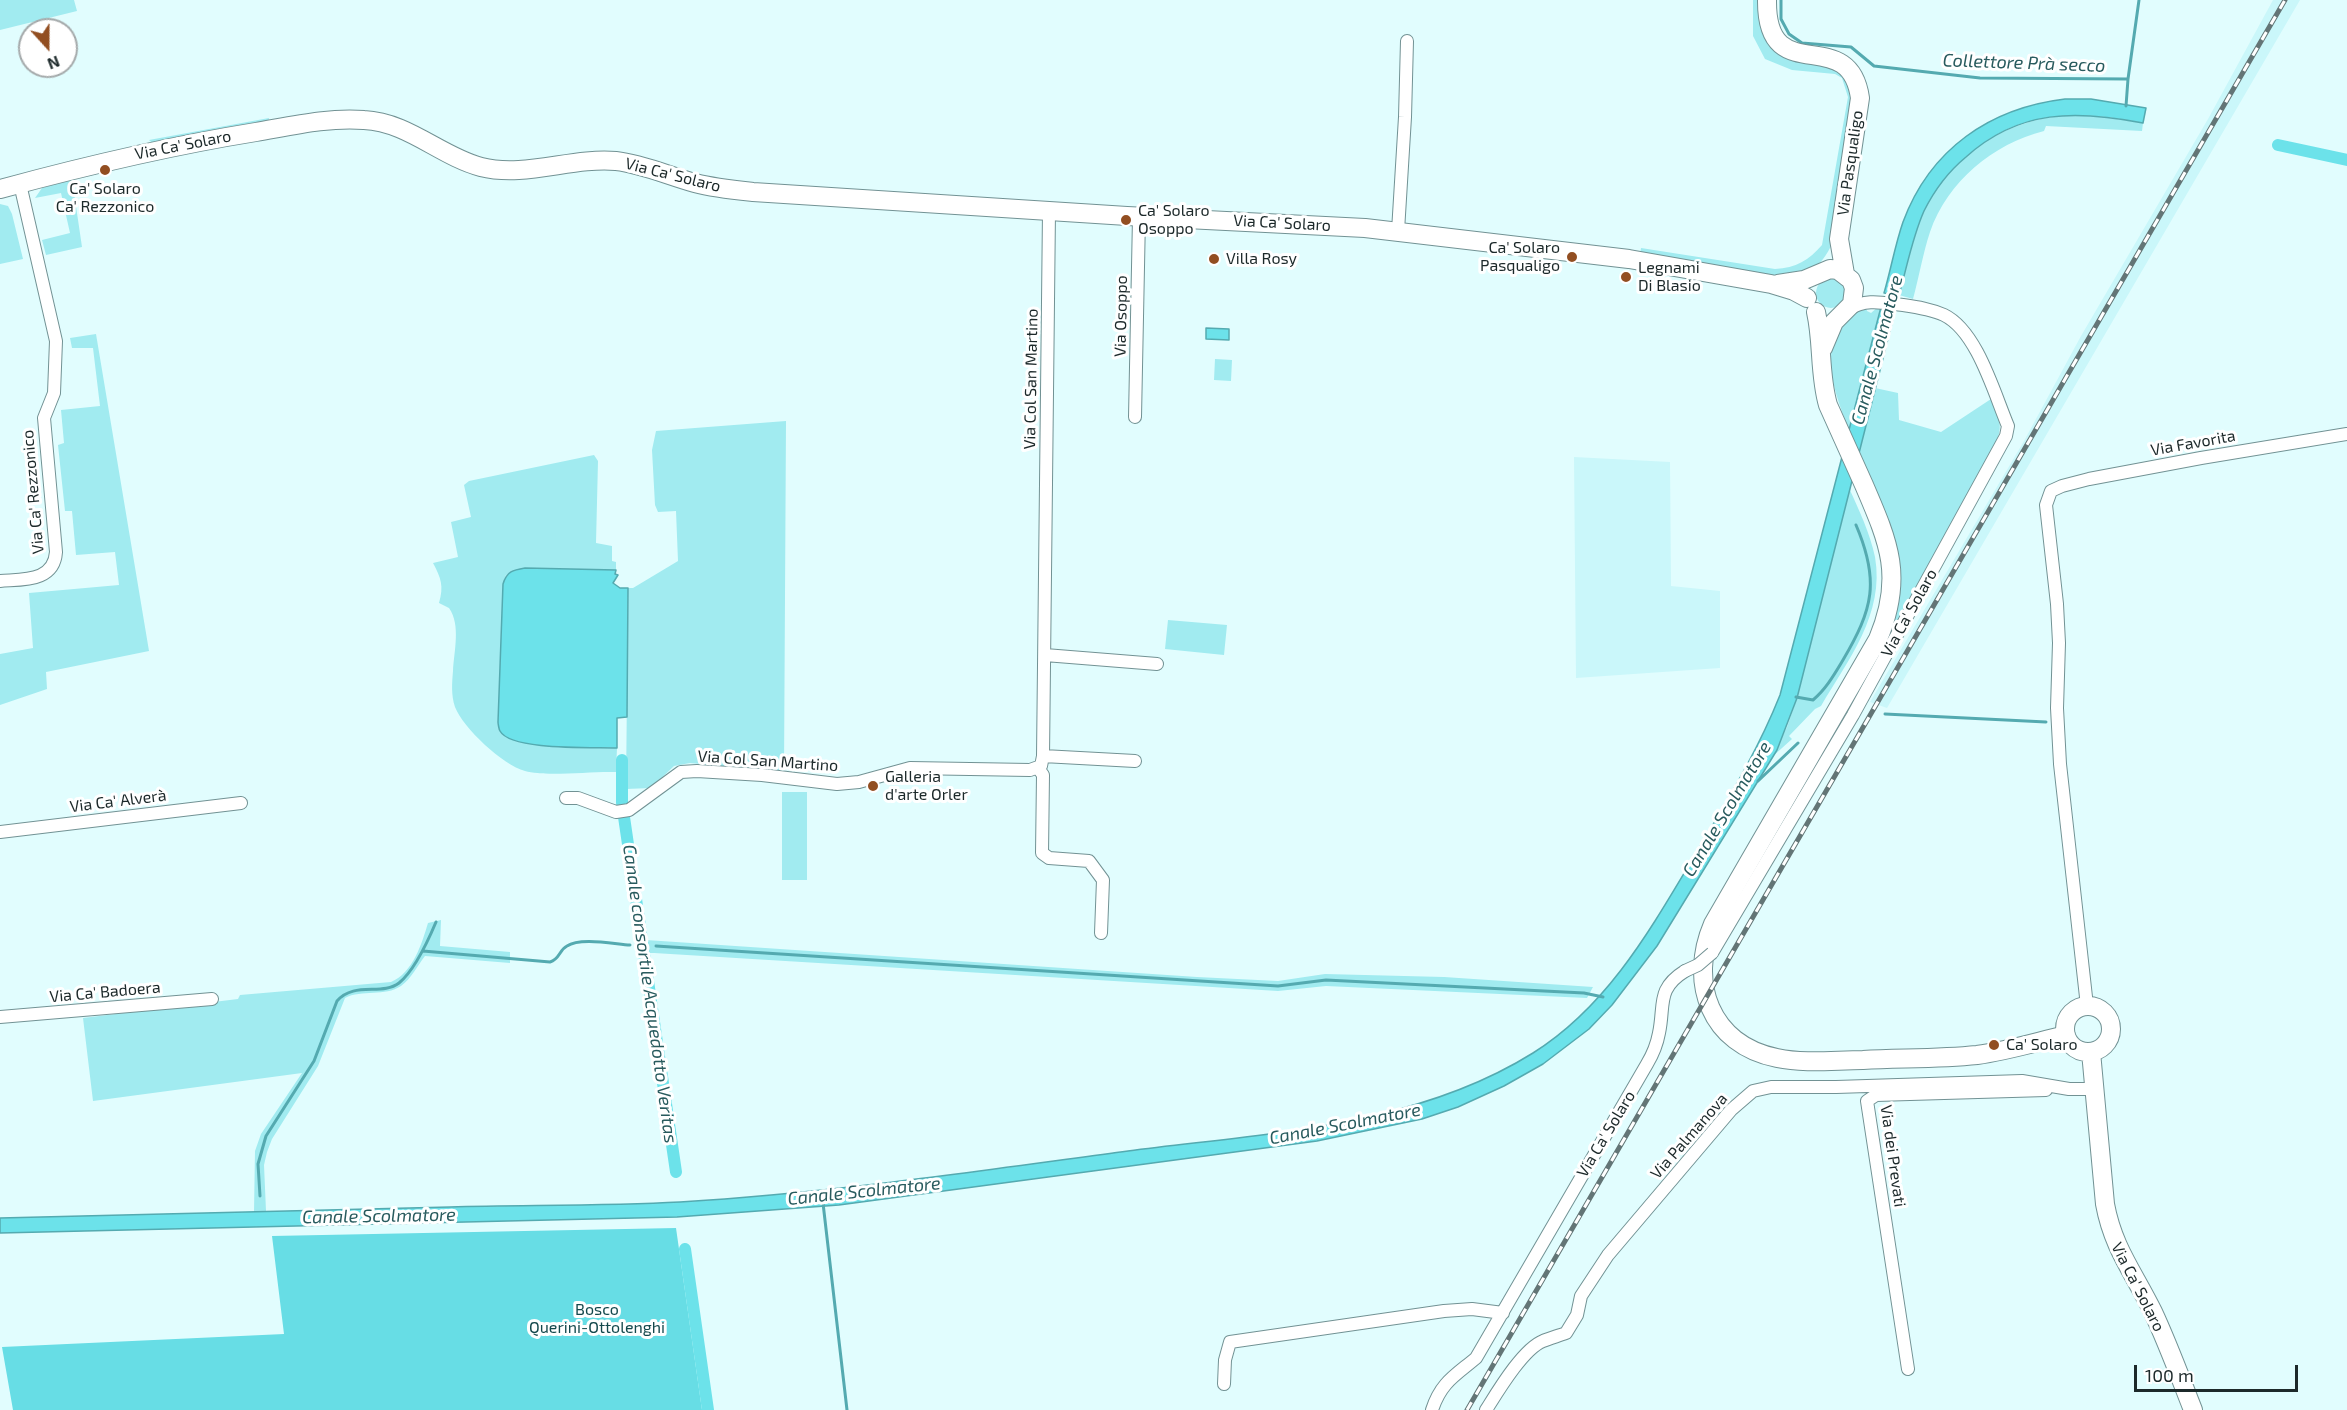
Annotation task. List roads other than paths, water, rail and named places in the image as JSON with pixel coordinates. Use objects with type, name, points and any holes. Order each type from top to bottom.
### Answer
[{"type":"street","name":"Via Pasqualigo","points":[[1767,0],[1767,21],[1774,39],[1787,50],[1844,64],[1851,73],[1858,90],[1860,98],[1839,239],[1848,277]]},
{"type":"street","points":[[1398,231],[1407,41]]},
{"type":"street","name":"Via Ca' Solaro","points":[[0,189],[115,159],[195,142],[279,128],[342,120],[365,120],[408,131],[467,161],[491,168],[519,169],[594,160],[618,161],[699,184],[731,189],[1139,217],[1398,231],[1619,257],[1771,284],[1794,291],[1832,317],[1859,303],[1881,302],[1901,305],[1933,311],[1945,316],[1963,330],[1976,350],[2008,426],[2006,436],[1853,715],[1712,953],[1706,960],[1675,977],[1661,999],[1660,1031],[1654,1053],[1503,1313],[1476,1358],[1447,1381],[1432,1410]]},
{"type":"street","name":"Via Ca' Rezzonico","points":[[0,580],[34,578],[46,573],[54,565],[56,552],[44,418],[54,393],[56,341],[20,184]]},
{"type":"street","name":"Via Col San Martino","points":[[1041,762],[1045,655],[1049,211]]},
{"type":"street","name":"Via Osoppo","points":[[1135,417],[1139,217]]},
{"type":"street","name":"Via Pasqualigo","points":[[1818,273],[1839,239]]},
{"type":"street","name":"Via Ca' Solaro","points":[[1771,284],[1792,284],[1830,269],[1848,277],[1881,302]]},
{"type":"street","name":"Via Ca' Solaro","points":[[1818,273],[1807,290],[1822,351]]},
{"type":"street","name":"Via Ca' Solaro","points":[[1848,277],[1854,296],[1827,334],[1822,351],[1823,389],[1882,527],[1890,554],[1892,594],[1885,622],[1853,683],[1713,924],[1703,951],[1702,976],[1707,999],[1718,1022],[1730,1036],[1744,1046],[1775,1058],[1788,1060],[1832,1061],[1977,1055],[2066,1035]]},
{"type":"street","name":"Via Favorita","points":[[2086,1006],[2060,765],[2057,708],[2058,614],[2046,505],[2049,495],[2062,486],[2089,479],[2347,434]]},
{"type":"street","points":[[1045,655],[1157,664]]},
{"type":"street","name":"Via Col San Martino","points":[[566,798],[578,798],[616,812],[629,810],[681,772],[762,775],[837,784],[860,782],[910,768],[1030,770],[1041,762],[1135,761]]},
{"type":"street","points":[[1041,762],[1042,853],[1049,858],[1089,861],[1103,880],[1101,933]]},
{"type":"street","name":"Via Ca' Alverà","points":[[0,832],[241,803]]},
{"type":"street","name":"Via Ca' Badoera","points":[[0,1017],[212,999]]},
{"type":"street","points":[[2086,1006],[2094,1006],[2106,1013],[2111,1026],[2109,1040],[2098,1050],[2091,1052],[2085,1052],[2073,1046],[2066,1035],[2067,1019],[2079,1008],[2086,1006]]},
{"type":"street","name":"Via Ca' Solaro","points":[[2091,1052],[2108,1223],[2120,1253],[2152,1311],[2193,1410]]},
{"type":"street","name":"Via Palmanova","points":[[1486,1410],[1503,1383],[1532,1348],[1542,1341],[1566,1333],[1577,1315],[1581,1296],[1608,1255],[1731,1110],[1753,1091],[1771,1086],[1836,1087],[2022,1081],[2093,1089]]},
{"type":"street","name":"Via dei Prevati","points":[[1908,1369],[1867,1101],[1876,1095],[2051,1090],[2056,1086]]},
{"type":"street","points":[[1224,1384],[1225,1360],[1230,1342],[1444,1311],[1472,1309],[1503,1313]]},
{"type":"water","points":[[2065,99],[2091,99],[2146,108],[2143,123],[2095,116],[2050,117],[2028,122],[1986,141],[1960,163],[1937,189],[1920,221],[1899,295],[1884,293],[1903,222],[1929,173],[1946,153],[1966,136],[2012,112]]},
{"type":"water","points":[[1881,307],[1895,311],[1797,698],[1777,750],[1657,946],[1612,1005],[1589,1029],[1543,1064],[1504,1086],[1458,1107],[1422,1119],[1317,1141],[839,1205],[677,1217],[0,1233],[0,1218],[623,1204],[793,1193],[961,1174],[1284,1132],[1388,1112],[1438,1097],[1487,1078],[1533,1053],[1561,1033],[1586,1011],[1608,986],[1629,960],[1666,904],[1753,753],[1780,695]]},
{"type":"water","points":[[1206,328],[1229,329],[1229,340],[1206,339]]},
{"type":"water","points":[[525,568],[616,570],[615,574],[618,575],[613,583],[620,588],[628,588],[627,717],[617,718],[617,748],[536,745],[507,737],[500,730],[498,722],[503,584],[506,576],[511,572]]},
{"type":"waterway","name":"Collettore Prà secco","points":[[1781,0],[1781,19],[1789,34],[1802,43],[1851,47],[1874,66],[1980,78],[2128,79],[2126,106]]},
{"type":"waterway","points":[[2128,79],[2139,0]]},
{"type":"waterway","name":"Canale Scolmatore","points":[[2278,145],[2347,160]]},
{"type":"waterway","points":[[1796,697],[1813,700],[1826,686],[1853,642],[1867,610],[1870,594],[1868,563],[1856,525]]},
{"type":"waterway","points":[[1885,714],[2046,722]]},
{"type":"waterway","points":[[1758,781],[1798,743]]},
{"type":"waterway","name":"Canale consortile Acquedotto Veritas","points":[[622,760],[622,803]]},
{"type":"waterway","name":"Canale consortile Acquedotto Veritas","points":[[624,817],[676,1172]]},
{"type":"waterway","points":[[260,1196],[258,1164],[266,1136],[314,1061],[337,1001],[351,992],[392,987],[399,983],[416,963],[436,922]]},
{"type":"waterway","points":[[423,951],[550,962],[556,959],[564,948],[573,943],[588,941],[630,945]]},
{"type":"waterway","points":[[656,946],[1278,986],[1326,980],[1584,993],[1603,997]]},
{"type":"waterway","points":[[823,1203],[847,1410]]},
{"type":"waterway","name":"Canale consortile Acquedotto Veritas","points":[[685,1249],[708,1410]]},
{"type":"railway","points":[[1467,1410],[2285,0]]},
{"type":"place","name":"Ca' Solaro Ca' Rezzonico","points":[[105,170]]},
{"type":"place","name":"Ca' Solaro Osoppo","points":[[1126,220]]},
{"type":"place","name":"Ca' Solaro Pasqualigo","points":[[1572,257]]},
{"type":"place","name":"Villa Rosy","points":[[1214,259]]},
{"type":"place","name":"Legnami Di Blasio","points":[[1626,277]]},
{"type":"place","name":"Galleria d'arte Orler","points":[[873,786]]},
{"type":"place","name":"Ca' Solaro","points":[[1994,1045]]},
{"type":"park label","name":"Bosco Querini-Ottolenghi","points":[[597,1319]]}]
